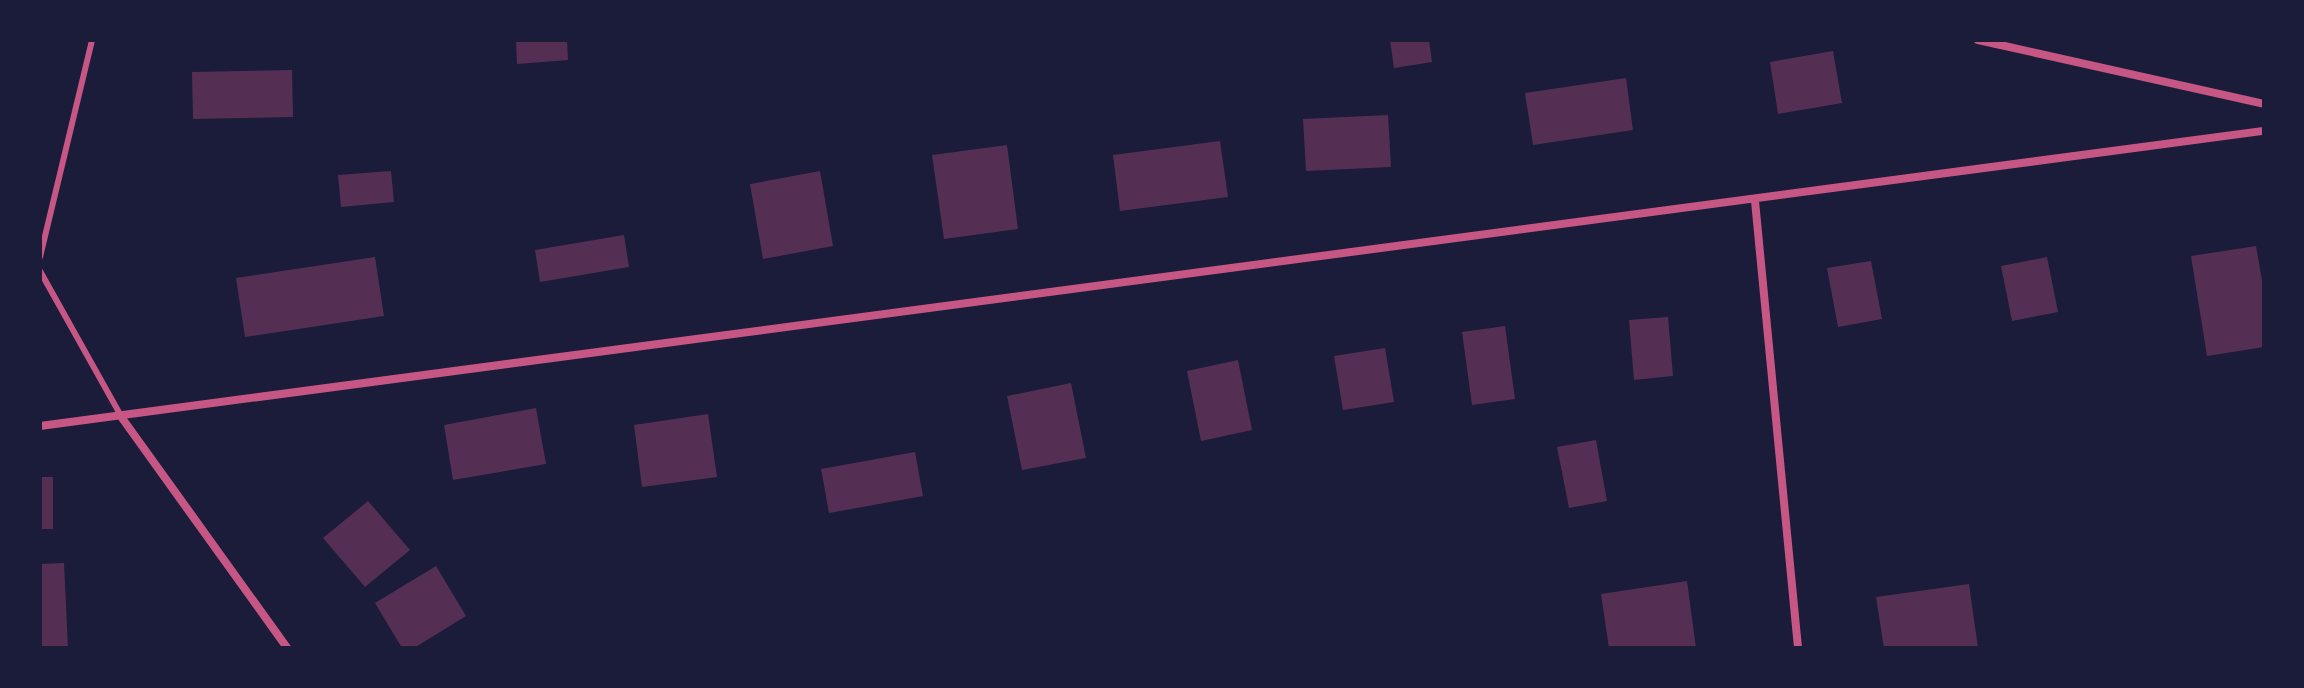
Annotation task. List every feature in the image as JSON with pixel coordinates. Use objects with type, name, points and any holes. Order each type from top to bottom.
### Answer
[{"type":"street","points":[[1978,40],[2264,104]]},
{"type":"street","points":[[40,426],[122,418],[2264,131]]},
{"type":"street","points":[[1755,201],[1798,648]]},
{"type":"street","points":[[122,418],[287,648]]},
{"type":"lane","points":[[40,257],[92,40]]},
{"type":"lane","points":[[40,271],[122,418]]},
{"type":"building","points":[[516,40],[567,40],[568,60],[517,64]]},
{"type":"building","points":[[1390,40],[1429,40],[1432,62],[1394,68]]},
{"type":"building","points":[[1833,51],[1842,103],[1778,114],[1770,62]]},
{"type":"building","points":[[292,70],[293,117],[193,119],[192,72]]},
{"type":"building","points":[[1626,78],[1633,130],[1533,145],[1525,93]]},
{"type":"building","points":[[1388,115],[1391,167],[1306,171],[1303,119]]},
{"type":"building","points":[[1220,141],[1228,197],[1120,211],[1113,155]]},
{"type":"building","points":[[1007,145],[1018,229],[944,239],[932,155]]},
{"type":"building","points":[[391,171],[394,202],[341,207],[338,175]]},
{"type":"building","points":[[820,171],[833,246],[763,259],[750,184]]},
{"type":"building","points":[[624,235],[629,267],[540,282],[535,250]]},
{"type":"building","points":[[2256,246],[2264,292],[2264,347],[2207,356],[2191,256]]},
{"type":"building","points":[[375,257],[384,316],[245,337],[236,278]]},
{"type":"building","points":[[2047,257],[2058,312],[2012,321],[2001,266]]},
{"type":"building","points":[[1871,261],[1882,319],[1838,327],[1827,268]]},
{"type":"building","points":[[1668,317],[1673,376],[1634,380],[1629,320]]},
{"type":"building","points":[[1505,326],[1515,399],[1472,405],[1462,332]]},
{"type":"building","points":[[1385,348],[1394,402],[1343,410],[1334,356]]},
{"type":"building","points":[[1238,360],[1252,430],[1201,441],[1187,371]]},
{"type":"building","points":[[1071,383],[1086,458],[1022,470],[1007,396]]},
{"type":"building","points":[[536,408],[546,464],[453,480],[444,425]]},
{"type":"building","points":[[708,414],[717,477],[642,487],[634,425]]},
{"type":"building","points":[[1596,440],[1607,501],[1569,508],[1557,447]]},
{"type":"building","points":[[915,452],[923,496],[829,513],[821,469]]},
{"type":"building","points":[[40,477],[53,477],[53,529],[40,529]]},
{"type":"building","points":[[368,501],[410,550],[365,587],[323,538]]},
{"type":"building","points":[[64,563],[68,648],[40,648],[40,564]]},
{"type":"building","points":[[436,566],[466,616],[414,648],[402,648],[375,603]]},
{"type":"building","points":[[1687,581],[1696,648],[1609,648],[1601,594]]},
{"type":"building","points":[[1969,584],[1978,648],[1884,648],[1876,597]]}]
